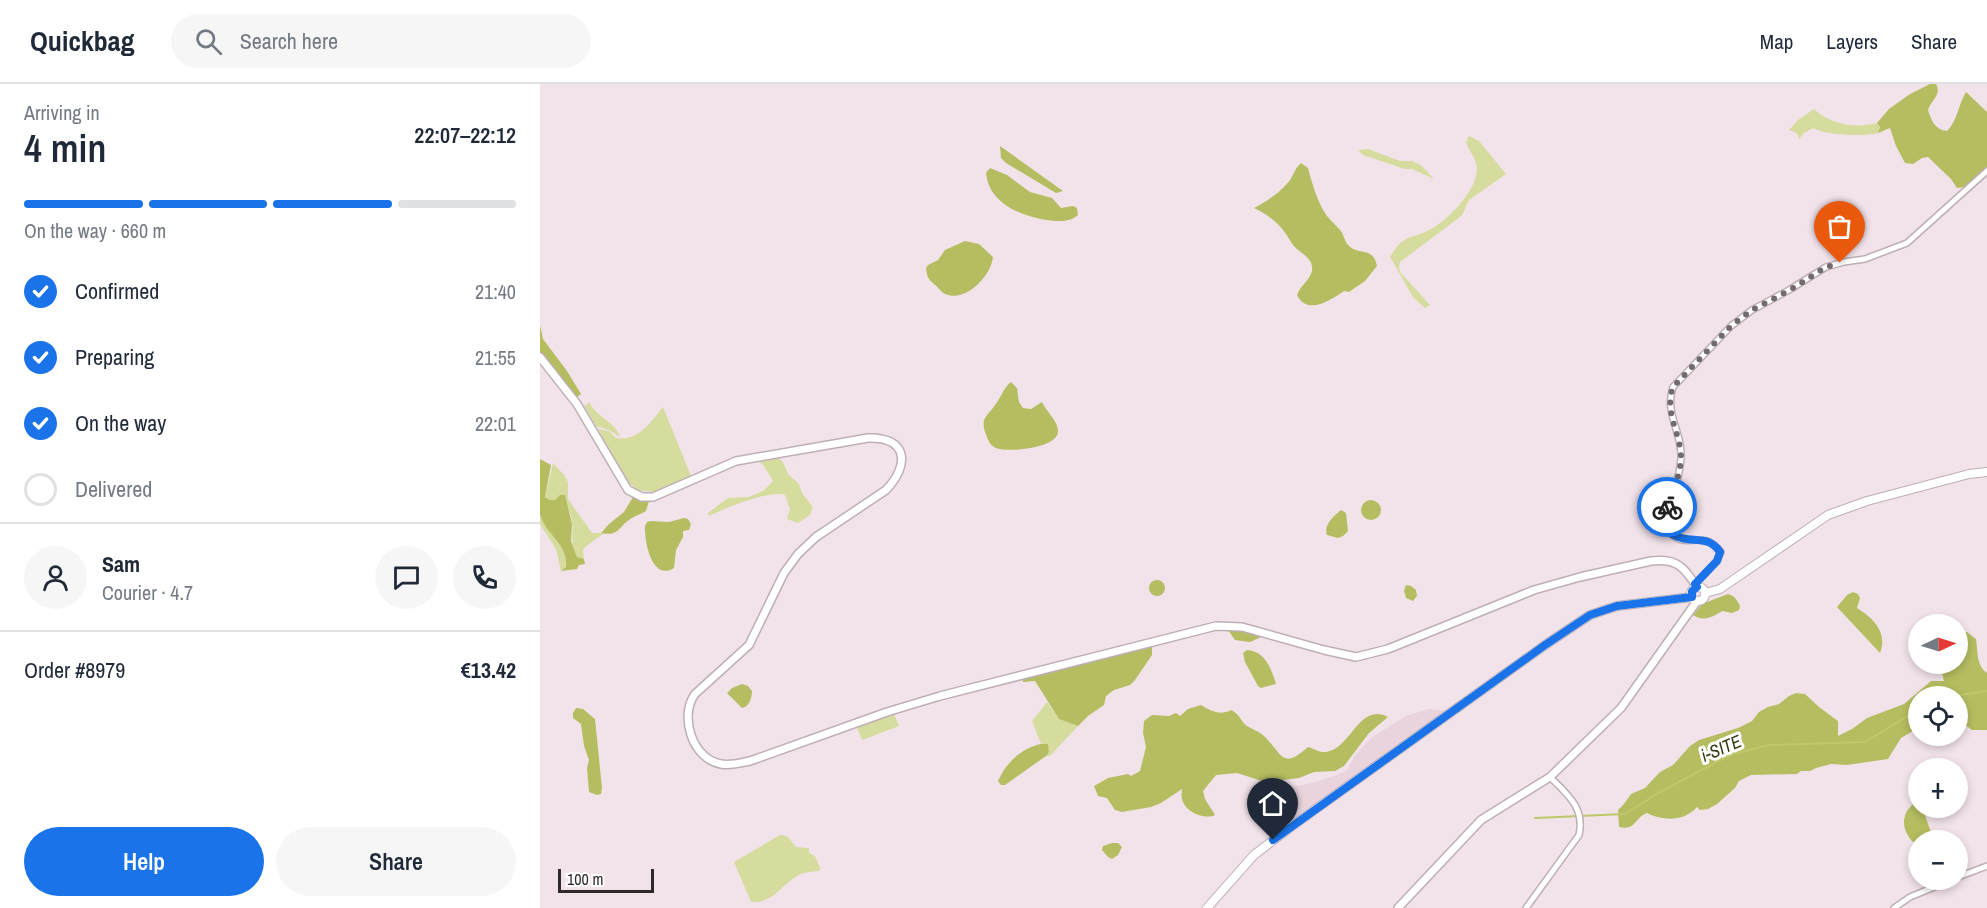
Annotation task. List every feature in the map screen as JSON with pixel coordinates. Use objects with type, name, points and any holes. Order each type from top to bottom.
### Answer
[{"type":"main road","points":[[1207,908],[1254,855],[1590,615],[1617,606],[1702,599],[1705,593],[1720,589],[1828,515],[1867,501],[1969,474],[1987,472]]},
{"type":"main road","points":[[1695,599],[1692,591],[1696,586],[1705,593]]},
{"type":"street","points":[[540,357],[577,404],[628,490],[642,497],[653,497],[736,461],[868,438],[880,438],[897,445],[902,464],[901,472],[895,481],[886,490],[816,537],[798,554],[784,573],[749,645],[741,655],[695,694],[688,704],[687,718],[691,735],[709,759],[720,764],[734,765],[939,696],[1216,626],[1242,627],[1356,657],[1396,645],[1534,591],[1628,566],[1662,560],[1674,562],[1683,568],[1696,586],[1717,561],[1720,552],[1707,540],[1688,541],[1677,538],[1670,533],[1664,520],[1675,487],[1681,457],[1670,409],[1673,387],[1731,326],[1752,310],[1826,267],[1865,259],[1907,243],[1987,171]]},
{"type":"street","points":[[1398,908],[1481,820],[1550,777],[1621,708],[1695,599]]},
{"type":"street","points":[[1526,908],[1579,836],[1581,827],[1580,813],[1576,804],[1550,777]]},
{"type":"street","points":[[1968,874],[1987,867]]},
{"type":"street","points":[[1894,908],[1910,897],[1927,890]]},
{"type":"shaded area","points":[[1429,709],[1451,711],[1295,823],[1274,793],[1275,790],[1317,782],[1347,770],[1355,755],[1372,737],[1406,716]]},
{"type":"green space","points":[[1930,84],[1936,84],[1938,91],[1928,110],[1932,121],[1939,129],[1947,131],[1951,127],[1966,92],[1987,112],[1987,168],[1966,186],[1957,188],[1928,157],[1913,164],[1905,163],[1890,128],[1878,133],[1880,127],[1877,123],[1889,109],[1910,94]]},
{"type":"green space","points":[[1814,109],[1835,122],[1852,125],[1877,123],[1880,127],[1878,133],[1863,135],[1835,134],[1813,128],[1799,139],[1797,133],[1789,130],[1798,120]]},
{"type":"green space","points":[[1469,136],[1479,141],[1506,174],[1469,200],[1462,215],[1400,262],[1400,272],[1430,305],[1425,308],[1413,297],[1390,257],[1404,240],[1424,233],[1446,218],[1469,191],[1477,172],[1475,161],[1466,142]]},
{"type":"green space","points":[[1000,146],[1063,191],[1056,193],[1006,163],[1001,158]]},
{"type":"green space","points":[[1368,149],[1400,161],[1412,161],[1421,165],[1434,179],[1412,169],[1405,169],[1363,155],[1358,150]]},
{"type":"green space","points":[[1301,163],[1308,168],[1324,211],[1341,232],[1347,244],[1353,249],[1372,256],[1377,266],[1365,281],[1349,292],[1344,291],[1326,302],[1313,305],[1301,301],[1297,295],[1311,274],[1311,263],[1293,245],[1276,222],[1254,208],[1283,188]]},
{"type":"green space","points":[[990,168],[1007,175],[1030,192],[1052,198],[1061,208],[1073,206],[1077,208],[1078,215],[1067,220],[1054,221],[1016,211],[999,200],[993,192],[986,173]]},
{"type":"green space","points":[[965,241],[979,244],[993,257],[988,272],[969,291],[953,296],[945,294],[929,279],[926,268],[938,260],[945,250]]},
{"type":"green space","points":[[540,325],[543,339],[581,394],[577,397],[540,352]]},
{"type":"green space","points":[[1011,382],[1017,388],[1019,402],[1023,408],[1031,409],[1042,402],[1054,420],[1058,431],[1056,437],[1050,442],[1032,448],[1011,450],[992,446],[984,429],[984,420]]},
{"type":"green space","points":[[589,402],[597,413],[615,428],[620,437],[596,426],[584,405]]},
{"type":"green space","points":[[663,407],[691,476],[655,492],[637,490],[626,480],[598,429],[609,431],[616,438],[631,437],[643,430]]},
{"type":"green space","points":[[777,457],[783,462],[788,474],[799,484],[802,493],[812,506],[808,516],[798,523],[787,519],[790,509],[785,495],[778,494],[747,501],[709,516],[708,513],[728,498],[749,497],[763,491],[773,481],[758,461]]},
{"type":"green space","points":[[540,459],[551,465],[545,497],[555,500],[560,495],[565,495],[572,524],[571,541],[577,557],[584,559],[585,564],[579,565],[577,569],[561,571],[566,567],[564,552],[540,514]]},
{"type":"green space","points":[[553,463],[568,482],[568,499],[592,533],[604,533],[585,547],[584,559],[577,557],[572,542],[572,518],[565,501],[550,500],[545,497]]},
{"type":"green space","points":[[633,497],[649,501],[646,511],[627,521],[615,532],[601,533],[624,512]]},
{"type":"green space","points":[[1371,500],[1378,503],[1381,510],[1378,517],[1371,520],[1364,517],[1361,510],[1364,503]]},
{"type":"green space","points":[[1341,510],[1346,513],[1348,531],[1338,538],[1327,535],[1328,524]]},
{"type":"green space","points":[[540,514],[564,552],[566,567],[561,571],[556,549],[540,524]]},
{"type":"green space","points":[[688,519],[691,524],[689,530],[683,531],[683,537],[676,550],[674,568],[666,571],[660,569],[655,565],[648,550],[645,526],[651,521],[669,522]]},
{"type":"green space","points":[[1157,580],[1163,582],[1165,588],[1163,594],[1157,596],[1151,594],[1149,588],[1151,582]]},
{"type":"green space","points":[[1406,585],[1416,590],[1417,596],[1413,601],[1406,598],[1404,591]]},
{"type":"green space","points":[[1853,592],[1860,598],[1857,608],[1878,626],[1882,639],[1880,653],[1837,607],[1847,595]]},
{"type":"green space","points":[[1728,594],[1737,600],[1739,610],[1732,613],[1722,611],[1712,617],[1704,618],[1693,615],[1702,604]]},
{"type":"green space","points":[[1241,629],[1262,634],[1261,637],[1250,642],[1235,640],[1228,630]]},
{"type":"green space","points":[[1968,633],[1976,639],[1979,662],[1987,673],[1987,730],[1972,730],[1968,727],[1968,686],[1925,686],[1931,681],[1944,681],[1942,674],[1968,674]]},
{"type":"green space","points":[[1152,645],[1152,655],[1135,680],[1130,685],[1114,690],[1106,696],[1104,705],[1078,726],[1059,719],[1035,681],[1023,682],[1023,677]]},
{"type":"green space","points":[[1247,650],[1263,657],[1276,684],[1261,688],[1258,686],[1245,662],[1243,653]]},
{"type":"green space","points":[[742,684],[748,686],[752,691],[750,702],[742,708],[727,693]]},
{"type":"green space","points":[[1796,693],[1805,694],[1838,721],[1838,736],[1867,718],[1908,701],[1908,734],[1901,738],[1888,759],[1847,765],[1831,764],[1797,774],[1751,775],[1739,781],[1735,788],[1708,809],[1700,810],[1697,807],[1680,818],[1673,819],[1660,818],[1647,813],[1629,827],[1619,827],[1618,810],[1631,794],[1645,788],[1660,772],[1673,765],[1690,746],[1699,740],[1738,728],[1752,721],[1759,712],[1779,704],[1789,696]]},
{"type":"green space","points":[[1047,702],[1059,719],[1078,726],[1050,756],[1046,756],[1049,752],[1048,745],[1041,744],[1032,721]]},
{"type":"green space","points":[[1201,705],[1216,712],[1223,713],[1231,710],[1245,724],[1262,734],[1279,754],[1288,759],[1308,747],[1324,752],[1335,749],[1362,721],[1370,716],[1378,714],[1388,717],[1369,733],[1344,766],[1335,771],[1314,772],[1299,778],[1265,782],[1237,773],[1216,775],[1203,791],[1215,815],[1201,816],[1187,808],[1182,798],[1182,789],[1151,807],[1122,812],[1115,810],[1107,798],[1098,796],[1094,786],[1108,778],[1128,774],[1131,776],[1140,771],[1146,747],[1143,733],[1144,721],[1152,715],[1169,716],[1176,713],[1180,716],[1188,709]]},
{"type":"green space","points":[[576,708],[583,709],[595,719],[601,794],[589,792],[587,768],[589,760],[584,746],[581,724],[573,718]]},
{"type":"green space","points":[[894,714],[899,726],[862,740],[857,727]]},
{"type":"green space","points":[[1048,744],[1049,752],[1046,756],[1005,785],[1001,785],[998,781],[1010,762],[1027,749]]},
{"type":"green space","points":[[1908,810],[1908,818],[1926,818],[1930,830],[1908,830],[1908,835],[1904,825]]},
{"type":"green space","points":[[780,835],[787,836],[796,847],[809,848],[809,853],[815,856],[819,871],[801,874],[766,900],[751,902],[734,862]]},
{"type":"green space","points":[[1118,843],[1122,847],[1118,855],[1112,859],[1102,850],[1103,846]]},
{"type":"waterway","name":"i-SITE","points":[[1968,694],[1987,691]]},
{"type":"waterway","name":"i-SITE","points":[[1535,818],[1625,814],[1660,792],[1730,755],[1769,745],[1865,742],[1908,716]]},
{"type":"way so far","points":[[1667,507],[1675,487],[1681,457],[1670,409],[1673,387],[1731,326],[1752,310],[1826,267],[1840,263]]},
{"type":"route","points":[[1273,840],[1590,615],[1617,606],[1692,597],[1692,591],[1697,587],[1695,584],[1717,561],[1720,552],[1707,540],[1688,541],[1670,533],[1664,520],[1667,507]]}]
